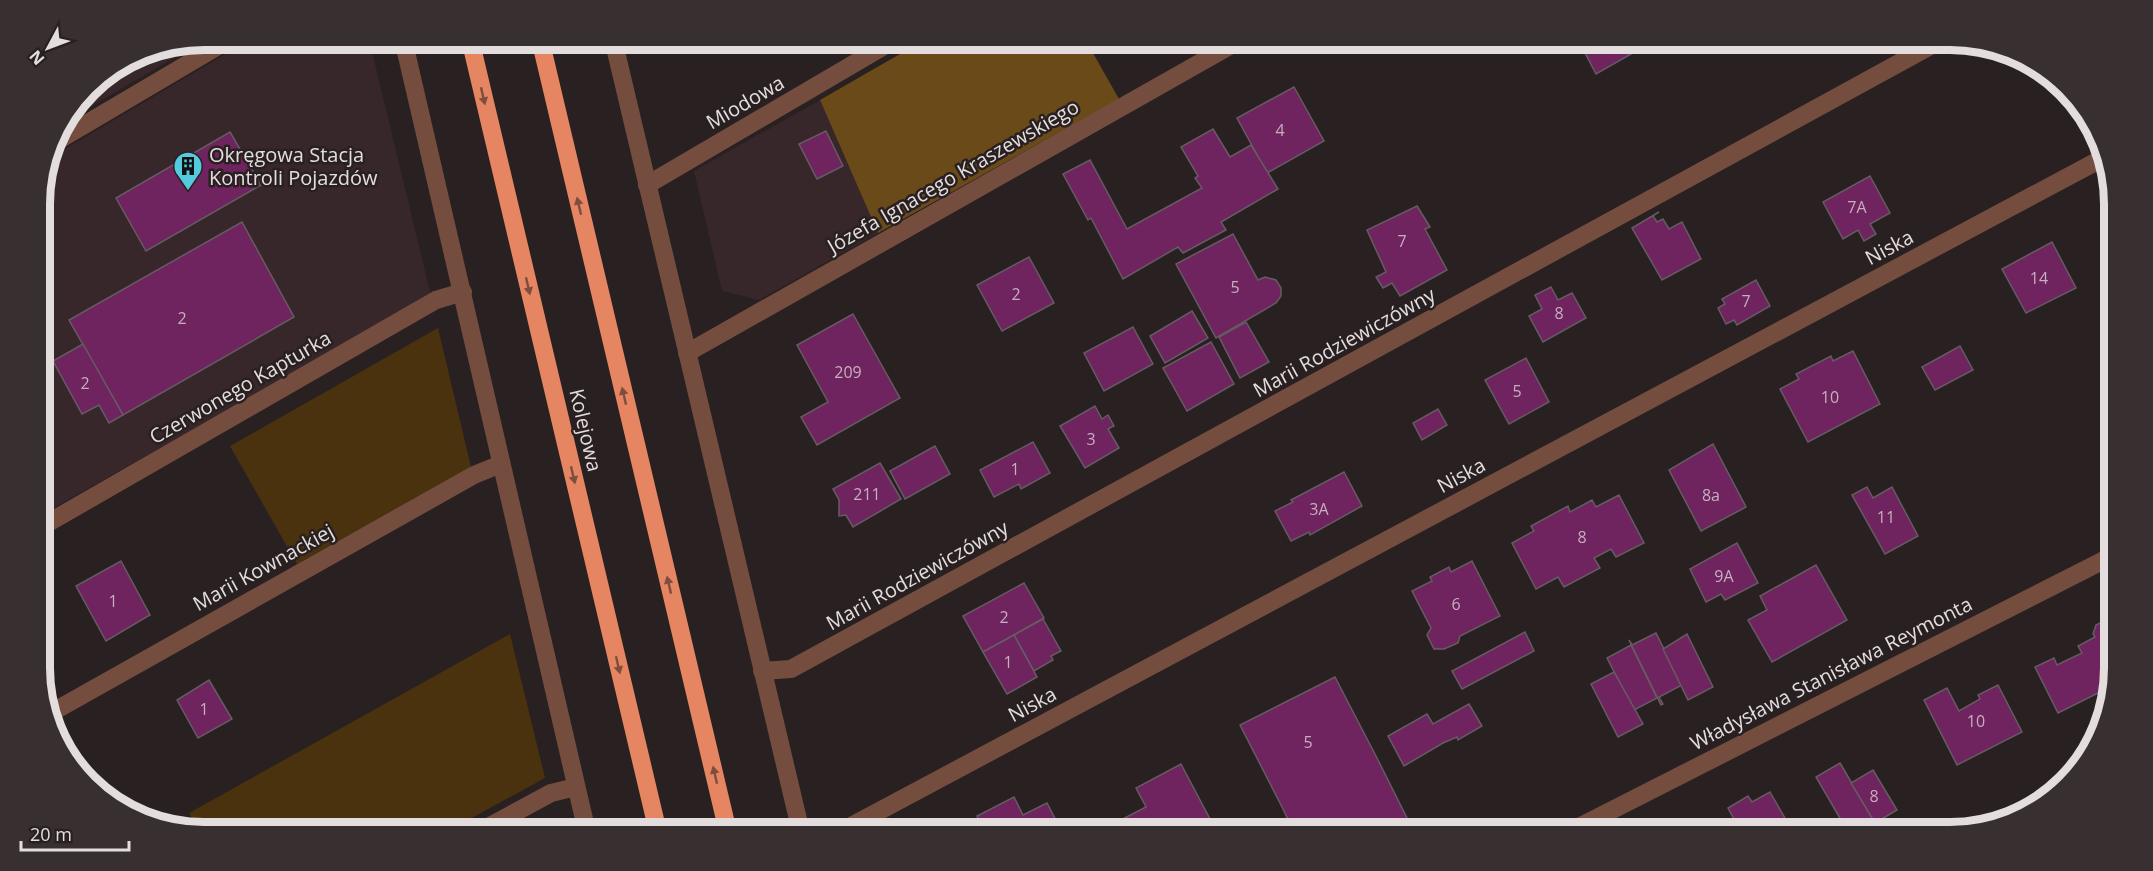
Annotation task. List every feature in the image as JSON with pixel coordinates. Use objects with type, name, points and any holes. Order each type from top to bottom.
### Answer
[{"type":"highway","name":"Kolejowa","points":[[473,50],[656,822]]},
{"type":"highway","points":[[543,50],[726,822]]},
{"type":"street","points":[[65,136],[211,50]]},
{"type":"street","points":[[406,50],[585,822]]},
{"type":"street","points":[[616,50],[798,822]]},
{"type":"street","name":"Miodowa","points":[[647,185],[877,50]]},
{"type":"street","name":"Józefa Ignacego Kraszewskiego","points":[[687,353],[1223,50]]},
{"type":"street","name":"Marii Rodziewiczówny","points":[[762,671],[791,669],[1923,50]]},
{"type":"street","name":"Niska","points":[[859,822],[2097,161]]},
{"type":"street","name":"Czerwonego Kapturka","points":[[50,522],[436,300],[463,292]]},
{"type":"street","name":"Marii Kownackiej","points":[[56,710],[474,475],[501,464]]},
{"type":"street","name":"Władysława Stanisława Reymonta","points":[[1590,821],[2104,560]]},
{"type":"street","points":[[498,822],[551,793],[576,786]]},
{"type":"shaded area","points":[[232,50],[372,50],[431,296],[50,510],[50,194],[52,174],[59,153]]},
{"type":"shaded area","points":[[907,50],[1091,50],[1119,99],[878,233],[820,100]]},
{"type":"shaded area","points":[[186,51],[79,114],[102,88],[136,65],[174,52]]},
{"type":"shaded area","points":[[820,100],[878,233],[759,300],[722,291],[694,171]]},
{"type":"shaded area","points":[[438,328],[471,467],[297,564],[230,446]]},
{"type":"shaded area","points":[[510,634],[545,778],[465,822],[204,822],[193,821],[189,813]]},
{"type":"building","points":[[1584,50],[1638,50],[1596,74]]},
{"type":"building","points":[[1294,87],[1324,141],[1267,173],[1237,118]]},
{"type":"building","points":[[1213,129],[1230,157],[1251,145],[1278,189],[1221,222],[1226,230],[1183,253],[1178,247],[1123,279],[1091,218],[1088,220],[1063,174],[1090,160],[1127,229],[1202,188],[1195,178],[1198,176],[1181,147]]},
{"type":"building","points":[[826,131],[843,166],[817,179],[799,144]]},
{"type":"building","name":"Okręgowa Stacja Kontroli Pojazdów","points":[[230,132],[261,185],[146,251],[116,198]]},
{"type":"building","points":[[1870,176],[1890,213],[1870,224],[1876,234],[1864,241],[1858,230],[1843,239],[1823,202]]},
{"type":"building","points":[[1417,206],[1430,227],[1425,229],[1447,270],[1400,296],[1392,283],[1383,288],[1376,277],[1386,272],[1367,230]]},
{"type":"building","points":[[1659,212],[1653,216],[1657,222],[1663,219],[1669,229],[1682,222],[1701,259],[1662,280],[1632,228]]},
{"type":"building","points":[[242,222],[294,317],[123,415],[69,320]]},
{"type":"building","points":[[1233,234],[1258,280],[1265,277],[1276,280],[1281,288],[1281,296],[1276,303],[1216,338],[1176,264]]},
{"type":"building","points":[[2052,242],[2076,288],[2026,313],[2002,269]]},
{"type":"building","points":[[1029,257],[1054,303],[1002,331],[977,285]]},
{"type":"building","points":[[1756,280],[1770,306],[1737,325],[1734,320],[1726,324],[1718,308],[1725,304],[1722,299]]},
{"type":"building","points":[[1551,287],[1558,300],[1572,293],[1586,318],[1543,342],[1529,316],[1542,309],[1535,295]]},
{"type":"building","points":[[1192,311],[1208,338],[1165,363],[1150,336]]},
{"type":"building","points":[[853,314],[900,398],[817,445],[801,417],[828,402],[797,345]]},
{"type":"building","points":[[1246,322],[1269,362],[1240,378],[1219,337]]},
{"type":"building","points":[[1133,327],[1153,364],[1104,391],[1084,353]]},
{"type":"building","points":[[1211,342],[1234,384],[1187,411],[1163,368]]},
{"type":"building","points":[[83,344],[123,415],[109,423],[99,405],[82,414],[53,361]]},
{"type":"building","points":[[1960,346],[1973,370],[1935,390],[1922,367]]},
{"type":"building","points":[[1853,351],[1880,404],[1808,442],[1780,389],[1799,379],[1796,374],[1831,356],[1833,361]]},
{"type":"building","points":[[1526,358],[1549,402],[1509,424],[1485,380]]},
{"type":"building","points":[[1095,406],[1102,419],[1108,415],[1114,426],[1108,429],[1119,448],[1085,468],[1060,426]]},
{"type":"building","points":[[1438,409],[1447,425],[1422,440],[1413,423]]},
{"type":"building","points":[[1033,442],[1050,473],[1021,489],[1019,484],[994,497],[980,470]]},
{"type":"building","points":[[1713,444],[1746,507],[1701,531],[1669,470]]},
{"type":"building","points":[[935,446],[950,474],[905,499],[890,471]]},
{"type":"building","points":[[880,463],[901,499],[853,527],[846,515],[839,516],[839,500],[833,489]]},
{"type":"building","points":[[1344,472],[1362,506],[1310,535],[1309,532],[1291,541],[1275,511]]},
{"type":"building","points":[[1867,487],[1873,498],[1892,487],[1918,536],[1885,554],[1852,495]]},
{"type":"building","points":[[1619,495],[1644,543],[1616,557],[1611,549],[1594,558],[1600,568],[1564,587],[1558,577],[1536,589],[1512,543],[1534,531],[1531,526],[1568,506],[1570,512],[1592,500],[1596,507]]},
{"type":"building","points":[[1737,543],[1758,583],[1725,600],[1721,594],[1706,602],[1690,569]]},
{"type":"building","points":[[121,561],[150,615],[106,641],[76,586]]},
{"type":"building","points":[[1472,561],[1500,616],[1460,636],[1458,643],[1444,649],[1434,649],[1427,635],[1431,628],[1412,591],[1432,581],[1430,577],[1449,567],[1451,572]]},
{"type":"building","points":[[1816,565],[1847,620],[1772,662],[1748,620],[1767,610],[1760,596]]},
{"type":"building","points":[[1024,583],[1044,618],[983,652],[963,616]]},
{"type":"building","points":[[1043,619],[1061,651],[1051,656],[1053,660],[1034,671],[1014,635]]},
{"type":"building","points":[[2104,621],[2102,691],[2058,713],[2035,667],[2054,658],[2057,665],[2082,653],[2078,646],[2095,637],[2093,634],[2096,625]]},
{"type":"building","points":[[1525,632],[1534,651],[1462,689],[1452,671]]},
{"type":"building","points":[[1656,633],[1682,685],[1659,697],[1663,704],[1661,705],[1629,640],[1632,645]]},
{"type":"building","points":[[1687,634],[1713,687],[1688,700],[1663,649]]},
{"type":"building","points":[[1014,635],[1037,677],[1007,694],[983,652]]},
{"type":"building","points":[[1631,645],[1657,698],[1634,710],[1607,658]]},
{"type":"building","points":[[1614,672],[1643,724],[1618,737],[1591,684]]},
{"type":"building","points":[[1335,677],[1409,821],[1289,821],[1240,725]]},
{"type":"building","points":[[209,680],[232,719],[198,738],[177,700]]},
{"type":"building","points":[[1998,685],[2022,732],[1957,765],[1924,700],[1947,688],[1959,711],[1980,699],[1978,695]]},
{"type":"building","points":[[1469,704],[1482,726],[1458,740],[1457,737],[1443,743],[1404,766],[1388,736],[1427,714],[1433,724]]},
{"type":"building","points":[[1840,763],[1874,821],[1842,821],[1816,777]]},
{"type":"building","points":[[1181,764],[1210,819],[1206,821],[1118,821],[1146,807],[1136,788]]},
{"type":"building","points":[[1873,770],[1897,810],[1878,821],[1874,821],[1851,783]]},
{"type":"building","points":[[1770,792],[1787,821],[1735,821],[1728,808],[1748,796],[1752,802]]},
{"type":"building","points":[[1014,797],[1023,815],[1047,803],[1057,822],[980,822],[977,816]]},
{"type":"place","name":"Okręgowa Stacja Kontroli Pojazdów","points":[[188,192]]}]
